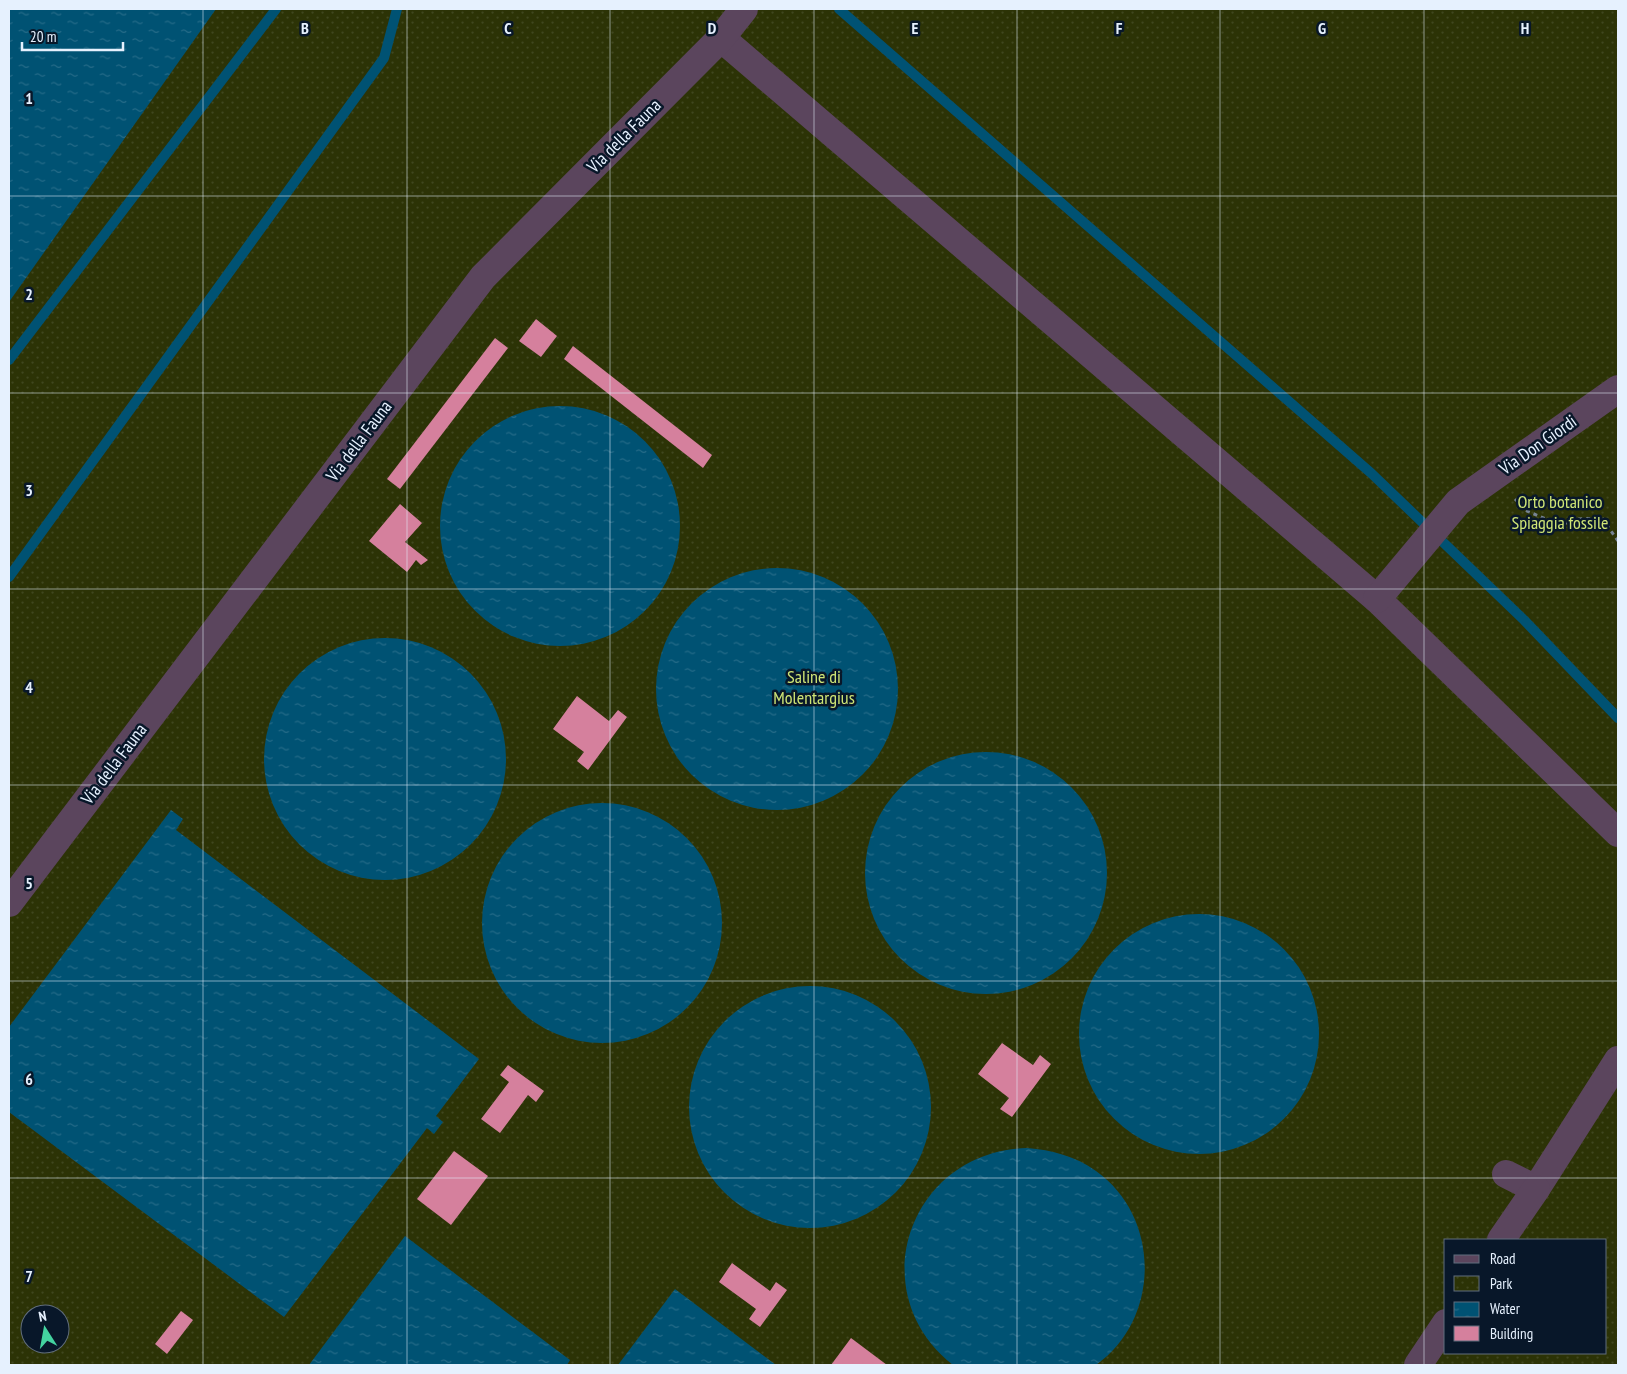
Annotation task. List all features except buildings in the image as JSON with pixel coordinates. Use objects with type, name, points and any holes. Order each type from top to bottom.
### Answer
[{"type":"street","name":"Via della Fauna","points":[[9,903],[483,277],[721,38],[744,9]]},
{"type":"street","points":[[721,38],[1377,599],[1618,833]]},
{"type":"street","name":"Via Don Giordi","points":[[1377,599],[1458,502],[1618,389]]},
{"type":"street","points":[[1502,1239],[1618,1060]]},
{"type":"street","points":[[1506,1174],[1536,1188]]},
{"type":"street","points":[[1418,1365],[1444,1326]]},
{"type":"path","points":[[1494,476],[1527,511],[1560,525],[1579,518],[1602,518],[1618,541]]},
{"type":"green space","name":"Saline di Molentargius","points":[[9,9],[1618,9],[1618,1365],[9,1365]]},
{"type":"water","points":[[9,9],[216,9],[9,302]]},
{"type":"water","points":[[548,406],[572,406],[595,411],[617,420],[645,441],[660,459],[671,480],[678,502],[680,526],[678,550],[671,572],[660,593],[645,611],[617,632],[595,641],[572,646],[548,646],[525,641],[503,632],[484,619],[467,602],[454,583],[445,561],[440,538],[440,514],[445,491],[454,469],[467,450],[484,433],[503,420],[525,411]]},
{"type":"water","points":[[777,568],[812,573],[823,577],[854,596],[870,612],[883,632],[893,654],[898,689],[893,724],[889,735],[870,766],[854,782],[834,795],[812,805],[777,810],[742,805],[731,801],[700,782],[684,766],[671,746],[661,724],[656,689],[661,654],[665,643],[684,612],[700,596],[720,583],[742,573]]},
{"type":"water","points":[[385,638],[409,641],[442,653],[462,666],[478,682],[491,702],[500,724],[506,759],[503,783],[491,816],[478,836],[462,852],[442,865],[420,874],[385,880],[361,877],[328,865],[308,852],[292,836],[279,816],[270,794],[264,759],[267,735],[279,702],[292,682],[308,666],[328,653],[350,644]]},
{"type":"water","points":[[986,752],[1010,755],[1043,767],[1063,780],[1079,796],[1092,816],[1101,838],[1107,873],[1104,897],[1092,930],[1079,950],[1063,966],[1043,979],[1021,988],[986,994],[962,991],[929,979],[909,966],[893,950],[880,930],[871,908],[865,873],[868,849],[880,816],[893,796],[909,780],[929,767],[951,758]]},
{"type":"water","points":[[590,803],[614,803],[637,808],[659,817],[687,838],[702,856],[713,877],[720,900],[722,923],[720,946],[713,969],[702,990],[687,1008],[659,1029],[637,1038],[614,1043],[590,1043],[567,1038],[545,1029],[526,1016],[509,999],[496,980],[487,958],[482,935],[482,911],[487,888],[496,866],[509,847],[526,830],[545,817],[567,808]]},
{"type":"water","points":[[171,810],[183,819],[176,830],[479,1059],[436,1116],[443,1122],[434,1134],[427,1128],[284,1317],[9,1112],[9,1027]]},
{"type":"water","points":[[1187,914],[1211,914],[1234,919],[1256,928],[1284,949],[1299,967],[1310,988],[1317,1011],[1319,1034],[1317,1057],[1310,1080],[1299,1101],[1284,1119],[1256,1140],[1234,1149],[1211,1154],[1187,1154],[1164,1149],[1142,1140],[1123,1127],[1106,1110],[1093,1091],[1084,1069],[1079,1046],[1079,1022],[1084,999],[1093,977],[1106,958],[1123,941],[1142,928],[1164,919]]},
{"type":"water","points":[[810,986],[834,989],[867,1001],[887,1014],[903,1030],[916,1050],[925,1072],[931,1107],[928,1131],[916,1164],[903,1184],[887,1200],[867,1213],[845,1222],[810,1228],[786,1225],[753,1213],[733,1200],[717,1184],[704,1164],[695,1142],[689,1107],[692,1083],[704,1050],[717,1030],[733,1014],[753,1001],[775,992]]},
{"type":"water","points":[[1027,1148],[1054,1152],[1080,1161],[1096,1171],[1117,1191],[1133,1214],[1142,1240],[1145,1268],[1142,1296],[1133,1322],[1117,1345],[1096,1365],[953,1365],[925,1335],[909,1301],[905,1265],[911,1230],[928,1199],[953,1173],[986,1155]]},
{"type":"water","points":[[405,1236],[570,1360],[567,1365],[309,1365]]},
{"type":"water","points":[[675,1289],[776,1365],[618,1365]]},
{"type":"waterway","points":[[9,360],[276,9]]},
{"type":"waterway","points":[[9,577],[384,58],[397,9]]},
{"type":"waterway","points":[[839,9],[1371,473],[1524,620],[1618,718]]},
{"type":"park label","name":"Orto botanico Spiaggia fossile","points":[[1560,512]]}]
